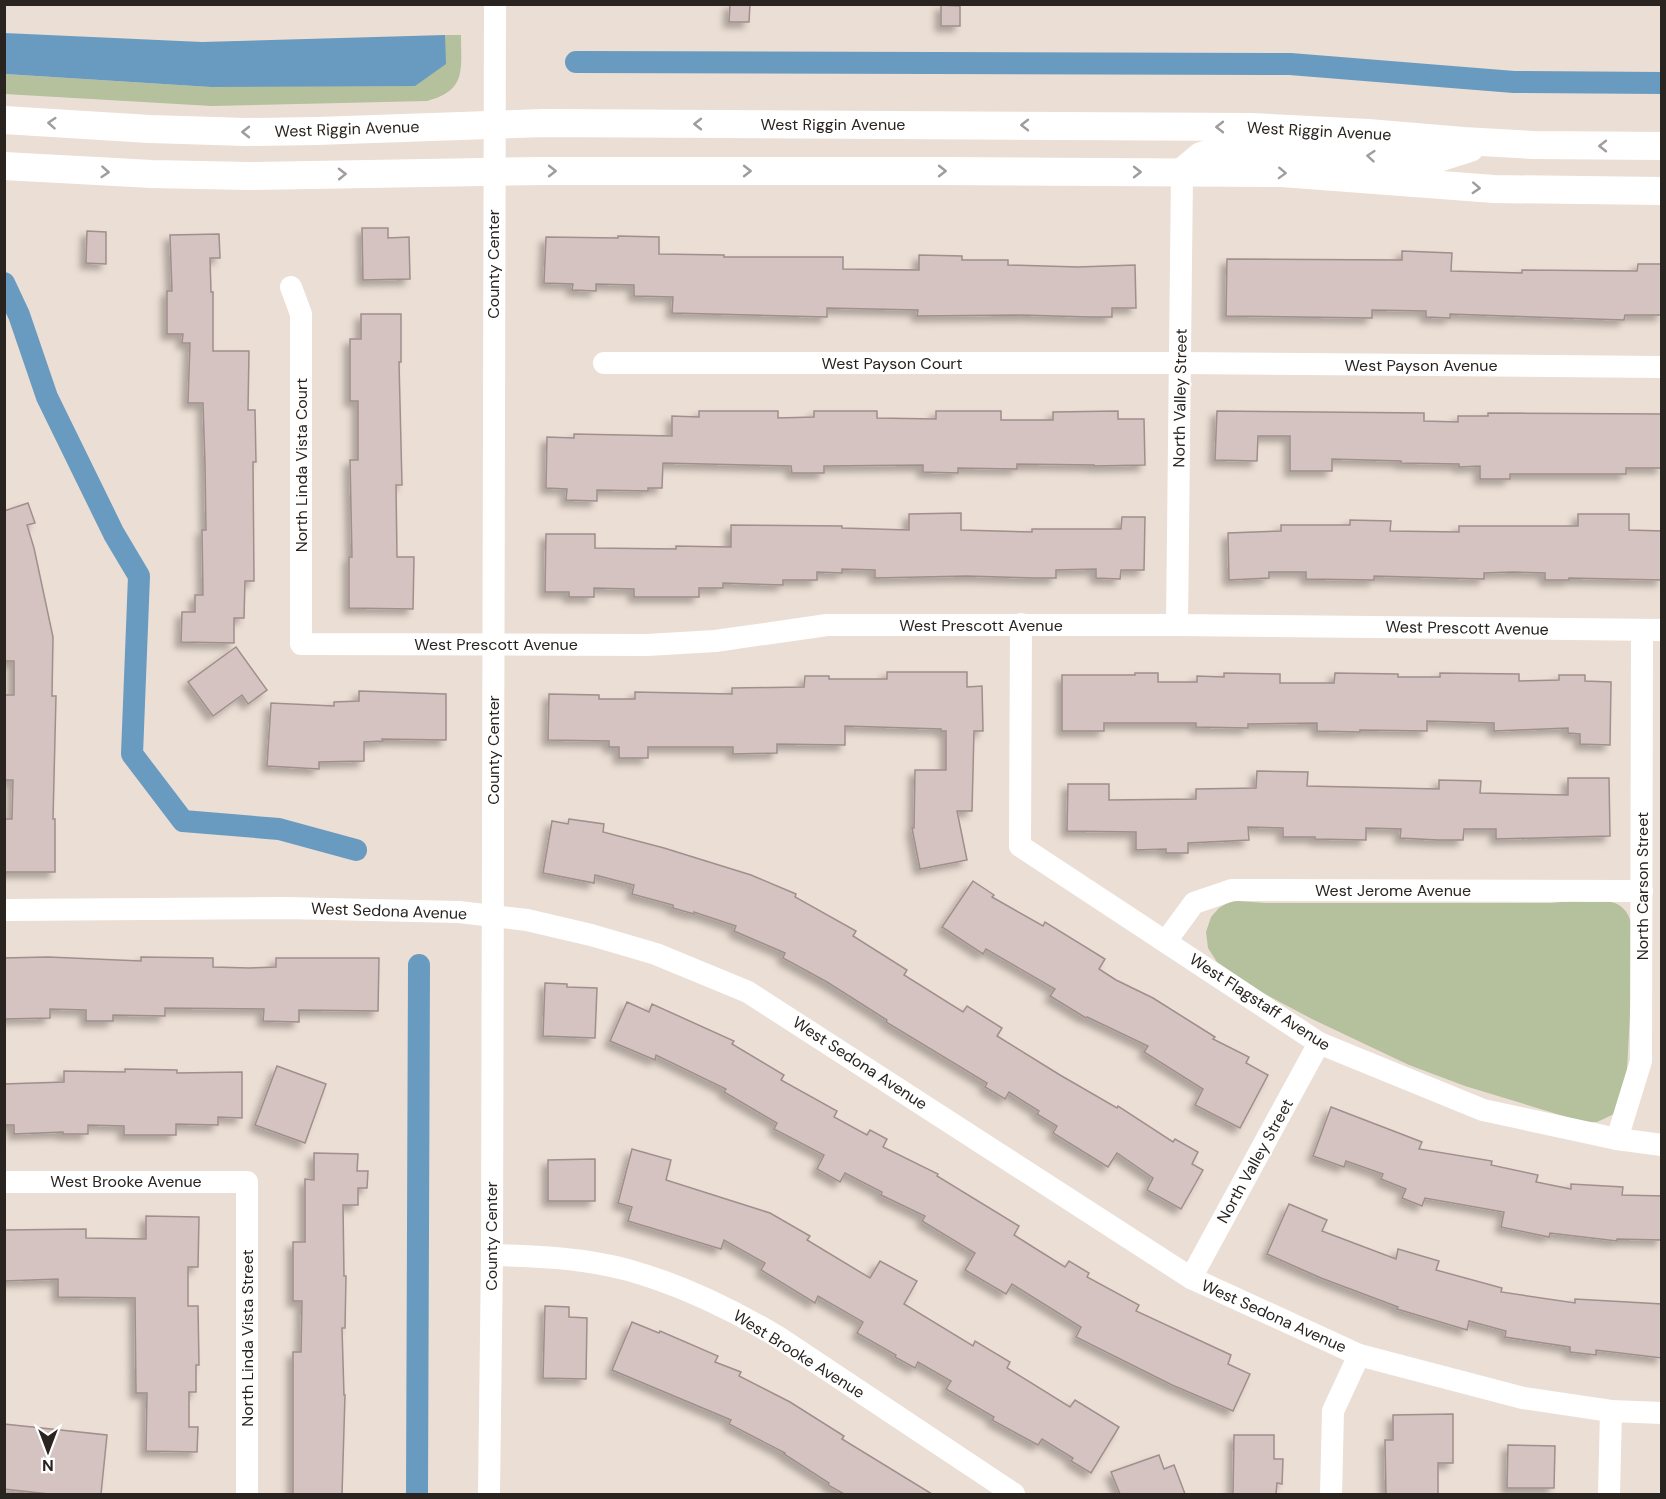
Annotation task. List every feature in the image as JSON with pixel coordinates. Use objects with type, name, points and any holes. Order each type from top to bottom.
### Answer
[{"type":"main road","name":"West Riggin Avenue","points":[[4,120],[246,132],[568,123],[1226,127],[1345,131],[1557,146],[1662,146]]},
{"type":"main road","points":[[1182,172],[1195,159],[1217,151],[1299,150],[1429,161],[1486,142]]},
{"type":"main road","points":[[4,166],[199,176],[493,172],[1182,172],[1305,174],[1494,189],[1662,191]]},
{"type":"street","name":"County Center","points":[[489,1494],[492,1255],[495,4]]},
{"type":"street","name":"North Valley Street","points":[[1177,625],[1182,172]]},
{"type":"street","name":"North Linda Vista Court","points":[[291,287],[301,314],[301,644]]},
{"type":"street","name":"West Payson Court","points":[[604,363],[1180,363]]},
{"type":"street","name":"West Payson Avenue","points":[[1180,363],[1662,367]]},
{"type":"street","name":"West Prescott Avenue","points":[[301,644],[647,645],[716,641],[827,626],[1021,624],[1652,630]]},
{"type":"street","name":"West Flagstaff Avenue","points":[[1021,624],[1020,846],[1320,1044],[1483,1110],[1617,1139],[1662,1146]]},
{"type":"street","name":"North Carson Street","points":[[1617,1139],[1641,1061],[1642,891],[1652,630]]},
{"type":"street","name":"West Jerome Avenue","points":[[1166,941],[1194,903],[1232,890],[1642,891]]},
{"type":"street","name":"West Sedona Avenue","points":[[4,910],[411,909],[492,915],[591,935],[645,951],[748,992],[1191,1278],[1359,1354],[1523,1398],[1611,1412],[1662,1413]]},
{"type":"street","name":"North Valley Street","points":[[1191,1278],[1320,1044]]},
{"type":"street","name":"West Brooke Avenue","points":[[4,1182],[247,1182]]},
{"type":"street","name":"North Linda Vista Street","points":[[247,1182],[247,1494]]},
{"type":"street","name":"West Brooke Avenue","points":[[492,1255],[547,1257],[601,1264],[657,1279],[706,1298],[778,1337],[1014,1494]]},
{"type":"street","points":[[1331,1494],[1333,1411],[1359,1354]]},
{"type":"street","points":[[1609,1494],[1611,1412]]},
{"type":"green space","points":[[445,35],[461,35],[459,77],[449,91],[427,101],[212,106],[5,94],[4,74],[211,87],[445,64]]},
{"type":"green space","points":[[1602,900],[1623,908],[1632,924],[1634,936],[1626,1090],[1614,1114],[1597,1122],[1583,1122],[1465,1086],[1409,1065],[1312,1019],[1263,993],[1217,962],[1208,948],[1206,932],[1211,917],[1219,908],[1229,902],[1238,901],[1265,903],[1551,903]]},
{"type":"water","points":[[4,33],[202,42],[445,35],[446,64],[415,86],[211,87],[5,74]]},
{"type":"building","points":[[730,4],[750,4],[749,22],[729,22]]},
{"type":"building","points":[[941,5],[960,6],[960,26],[941,26]]},
{"type":"building","points":[[362,228],[388,228],[388,238],[409,237],[410,279],[363,280]]},
{"type":"building","points":[[87,231],[106,232],[106,264],[86,263]]},
{"type":"building","points":[[219,234],[220,258],[210,258],[211,292],[213,292],[213,351],[249,351],[248,410],[255,410],[254,581],[245,581],[244,618],[234,618],[234,643],[181,642],[182,612],[195,612],[195,595],[203,595],[202,530],[206,530],[205,464],[203,403],[188,403],[190,343],[182,343],[183,334],[167,334],[167,291],[172,291],[170,235]]},
{"type":"building","points":[[618,236],[659,237],[659,254],[724,255],[724,257],[843,257],[843,269],[919,270],[919,255],[962,256],[962,260],[1008,260],[1008,265],[1078,267],[1135,265],[1136,308],[1112,308],[1112,317],[917,316],[918,310],[827,308],[827,317],[672,313],[673,297],[634,296],[634,285],[596,284],[596,291],[572,290],[573,284],[544,283],[546,237],[618,238]]},
{"type":"building","points":[[1402,251],[1452,253],[1451,271],[1522,273],[1522,270],[1637,271],[1638,264],[1662,264],[1662,315],[1625,315],[1624,320],[1450,314],[1450,318],[1426,317],[1426,311],[1372,310],[1372,318],[1226,316],[1227,259],[1402,260]]},
{"type":"building","points":[[361,314],[401,314],[401,362],[399,362],[402,485],[396,485],[397,557],[414,557],[413,609],[349,608],[349,557],[352,557],[350,460],[358,460],[358,401],[350,401],[350,339],[361,339]]},
{"type":"building","points":[[699,411],[778,411],[778,418],[814,417],[814,411],[877,411],[877,418],[936,419],[936,411],[1001,411],[1001,420],[1053,420],[1053,412],[1118,411],[1118,419],[1144,419],[1145,465],[1017,464],[1017,469],[958,468],[958,473],[923,472],[923,465],[824,466],[824,473],[792,473],[791,466],[663,463],[662,488],[648,488],[648,491],[597,490],[597,501],[566,500],[567,489],[546,488],[547,437],[574,438],[574,434],[672,436],[672,416],[699,417]]},
{"type":"building","points":[[1217,411],[1424,413],[1424,421],[1458,422],[1458,416],[1488,416],[1488,413],[1662,414],[1662,468],[1626,468],[1626,474],[1510,474],[1510,479],[1480,479],[1480,466],[1459,467],[1459,464],[1332,459],[1332,471],[1290,471],[1290,436],[1258,436],[1257,461],[1215,460]]},
{"type":"building","points":[[28,503],[35,523],[27,525],[53,637],[52,696],[56,696],[53,819],[55,819],[55,872],[4,872],[4,819],[12,819],[13,780],[4,780],[4,695],[14,695],[14,661],[4,661],[4,511]]},
{"type":"building","points":[[961,513],[961,530],[1032,532],[1032,529],[1121,529],[1122,517],[1145,517],[1144,570],[1121,570],[1120,579],[1096,578],[1096,569],[1056,570],[1056,578],[967,576],[875,578],[875,570],[842,569],[842,573],[817,572],[817,580],[783,580],[783,585],[723,583],[723,588],[699,588],[699,597],[634,597],[634,589],[594,588],[594,597],[569,597],[569,592],[545,592],[546,534],[595,534],[595,548],[731,547],[731,525],[842,526],[842,528],[909,530],[909,514]]},
{"type":"building","points":[[1578,514],[1629,514],[1629,530],[1662,531],[1662,580],[1569,578],[1569,580],[1545,580],[1545,573],[1513,572],[1484,573],[1484,579],[1374,576],[1374,580],[1306,579],[1306,572],[1269,572],[1269,578],[1229,580],[1228,533],[1281,531],[1281,525],[1350,525],[1350,520],[1391,521],[1390,531],[1459,532],[1459,526],[1578,526]]},
{"type":"building","points":[[236,647],[267,690],[248,704],[242,695],[213,716],[188,682]]},
{"type":"building","points":[[887,672],[967,672],[967,687],[982,686],[983,731],[974,731],[972,811],[957,811],[967,860],[920,869],[912,828],[914,828],[915,770],[946,770],[946,731],[941,731],[941,729],[845,726],[845,745],[777,744],[777,753],[733,754],[733,747],[648,747],[648,758],[619,758],[619,747],[609,747],[609,741],[548,740],[549,694],[599,695],[599,699],[635,699],[635,692],[732,694],[732,688],[804,687],[805,676],[829,676],[829,679],[887,679]]},
{"type":"building","points":[[1135,673],[1158,673],[1158,682],[1197,682],[1197,676],[1224,677],[1224,673],[1280,674],[1280,683],[1334,683],[1335,673],[1398,674],[1398,677],[1440,677],[1440,673],[1519,674],[1519,681],[1559,680],[1559,675],[1585,675],[1585,681],[1611,682],[1610,745],[1580,744],[1580,734],[1568,733],[1568,728],[1494,731],[1494,723],[1427,721],[1427,731],[1317,731],[1317,723],[1248,724],[1248,728],[1196,727],[1196,723],[1104,723],[1104,731],[1062,731],[1062,675],[1135,675]]},
{"type":"building","points":[[359,691],[446,694],[446,740],[382,739],[383,741],[364,742],[364,761],[319,762],[319,769],[267,766],[271,703],[334,706],[334,702],[359,701]]},
{"type":"building","points":[[1257,771],[1308,772],[1307,786],[1439,789],[1439,780],[1481,781],[1480,793],[1568,795],[1568,778],[1609,778],[1610,836],[1496,839],[1496,829],[1464,829],[1463,840],[1438,840],[1400,838],[1401,829],[1366,828],[1366,840],[1315,839],[1315,837],[1283,837],[1283,828],[1248,827],[1249,840],[1188,843],[1188,853],[1166,853],[1166,849],[1136,850],[1136,832],[1067,831],[1068,784],[1109,784],[1109,800],[1196,799],[1196,789],[1256,788]]},
{"type":"building","points":[[569,819],[604,824],[603,832],[751,875],[796,894],[795,897],[856,931],[853,936],[907,970],[904,975],[963,1012],[967,1006],[1002,1028],[997,1036],[1117,1108],[1118,1106],[1173,1142],[1175,1139],[1198,1152],[1192,1164],[1203,1170],[1181,1209],[1147,1190],[1153,1178],[1117,1153],[1108,1167],[1053,1133],[1057,1126],[1037,1114],[1039,1111],[1009,1092],[1005,1099],[985,1087],[987,1083],[886,1022],[887,1020],[827,982],[783,958],[785,953],[734,931],[736,926],[632,894],[634,885],[595,875],[594,883],[543,873],[552,821],[568,824]]},
{"type":"building","points":[[973,881],[994,895],[992,897],[1043,926],[1045,922],[1105,959],[1099,969],[1116,980],[1153,998],[1215,1037],[1213,1039],[1249,1057],[1246,1063],[1268,1075],[1240,1128],[1195,1105],[1203,1089],[1144,1052],[1148,1046],[1086,1018],[1050,996],[1055,989],[986,949],[983,954],[942,927]]},
{"type":"building","points":[[48,957],[141,961],[141,957],[213,958],[213,967],[249,968],[276,967],[276,958],[379,958],[378,1011],[299,1010],[299,1022],[263,1021],[264,1009],[165,1008],[165,1016],[113,1015],[113,1021],[86,1021],[86,1010],[50,1009],[50,1018],[4,1019],[4,958]]},
{"type":"building","points":[[545,983],[567,984],[567,987],[597,988],[595,1038],[543,1036]]},
{"type":"building","points":[[627,1002],[649,1012],[652,1004],[734,1041],[732,1044],[784,1075],[781,1080],[837,1111],[834,1117],[867,1135],[870,1130],[887,1139],[883,1147],[938,1174],[937,1176],[1019,1226],[1014,1235],[1065,1267],[1069,1261],[1089,1273],[1087,1277],[1139,1305],[1136,1311],[1231,1355],[1228,1364],[1250,1374],[1233,1411],[1172,1385],[1076,1337],[1081,1327],[1012,1284],[1006,1294],[965,1270],[975,1253],[922,1221],[925,1216],[881,1195],[882,1192],[845,1173],[840,1182],[817,1169],[824,1155],[774,1129],[777,1123],[724,1092],[726,1089],[656,1055],[655,1060],[610,1041]]},
{"type":"building","points":[[277,1066],[326,1084],[305,1143],[255,1125]]},
{"type":"building","points":[[125,1069],[177,1070],[177,1073],[242,1072],[242,1118],[218,1117],[218,1125],[176,1124],[176,1135],[124,1135],[124,1126],[88,1125],[88,1134],[63,1134],[63,1132],[14,1134],[14,1125],[4,1125],[4,1084],[64,1082],[64,1071],[125,1072]]},
{"type":"building","points":[[1331,1107],[1422,1142],[1419,1149],[1492,1161],[1491,1165],[1538,1175],[1536,1182],[1571,1189],[1571,1184],[1623,1187],[1622,1195],[1662,1196],[1662,1240],[1617,1239],[1617,1241],[1550,1233],[1549,1237],[1501,1227],[1504,1212],[1425,1198],[1422,1206],[1402,1198],[1406,1189],[1381,1179],[1383,1174],[1346,1161],[1344,1167],[1313,1156]]},
{"type":"building","points":[[632,1149],[671,1160],[666,1180],[770,1213],[810,1236],[807,1240],[870,1278],[880,1261],[917,1281],[904,1304],[973,1346],[975,1341],[1010,1362],[1007,1368],[1070,1407],[1075,1400],[1119,1427],[1091,1473],[1071,1461],[1073,1458],[1042,1439],[1038,1445],[992,1420],[994,1417],[946,1389],[951,1381],[918,1362],[915,1368],[895,1357],[896,1355],[857,1333],[863,1322],[818,1296],[815,1303],[761,1270],[765,1263],[724,1240],[721,1249],[628,1221],[632,1207],[618,1203]]},
{"type":"building","points":[[314,1153],[358,1154],[357,1171],[368,1171],[367,1188],[358,1188],[358,1205],[343,1205],[344,1276],[346,1276],[345,1328],[342,1328],[345,1395],[342,1494],[293,1494],[293,1352],[301,1352],[302,1301],[293,1301],[293,1242],[305,1242],[305,1179],[314,1180]]},
{"type":"building","points":[[595,1159],[595,1201],[548,1201],[548,1160]]},
{"type":"building","points":[[1289,1204],[1327,1220],[1322,1231],[1396,1259],[1398,1249],[1439,1261],[1436,1270],[1502,1288],[1501,1292],[1575,1303],[1575,1299],[1662,1304],[1662,1358],[1596,1350],[1596,1355],[1570,1352],[1570,1347],[1505,1337],[1506,1331],[1469,1321],[1467,1330],[1397,1309],[1398,1307],[1321,1278],[1267,1254]]},
{"type":"building","points":[[146,1216],[199,1217],[198,1267],[188,1267],[188,1306],[198,1306],[199,1365],[196,1365],[196,1392],[189,1392],[189,1427],[198,1427],[197,1452],[146,1451],[147,1393],[136,1393],[135,1298],[58,1297],[58,1279],[4,1281],[4,1230],[86,1229],[86,1238],[146,1239]]},
{"type":"building","points":[[545,1306],[569,1307],[569,1317],[587,1318],[586,1379],[543,1378]]},
{"type":"building","points":[[632,1322],[659,1333],[660,1331],[718,1356],[715,1362],[741,1372],[739,1376],[790,1402],[844,1436],[842,1439],[932,1494],[844,1494],[785,1453],[729,1424],[731,1420],[612,1370]]},
{"type":"building","points":[[1453,1414],[1453,1463],[1438,1463],[1438,1494],[1386,1494],[1385,1440],[1393,1440],[1393,1415]]},
{"type":"building","points":[[4,1424],[107,1435],[101,1494],[49,1494],[4,1489]]},
{"type":"building","points":[[1234,1435],[1274,1435],[1274,1459],[1283,1459],[1282,1484],[1277,1483],[1276,1494],[1233,1494]]},
{"type":"building","points":[[1508,1445],[1555,1446],[1554,1488],[1507,1488]]},
{"type":"building","points":[[1159,1455],[1164,1469],[1174,1465],[1185,1494],[1120,1494],[1111,1472]]},
{"type":"waterway","points":[[576,62],[1290,64],[1514,82],[1662,83]]},
{"type":"waterway","points":[[4,283],[19,315],[47,397],[114,534],[139,576],[132,754],[183,821],[279,829],[356,850]]},
{"type":"waterway","points":[[417,1494],[419,965]]}]
